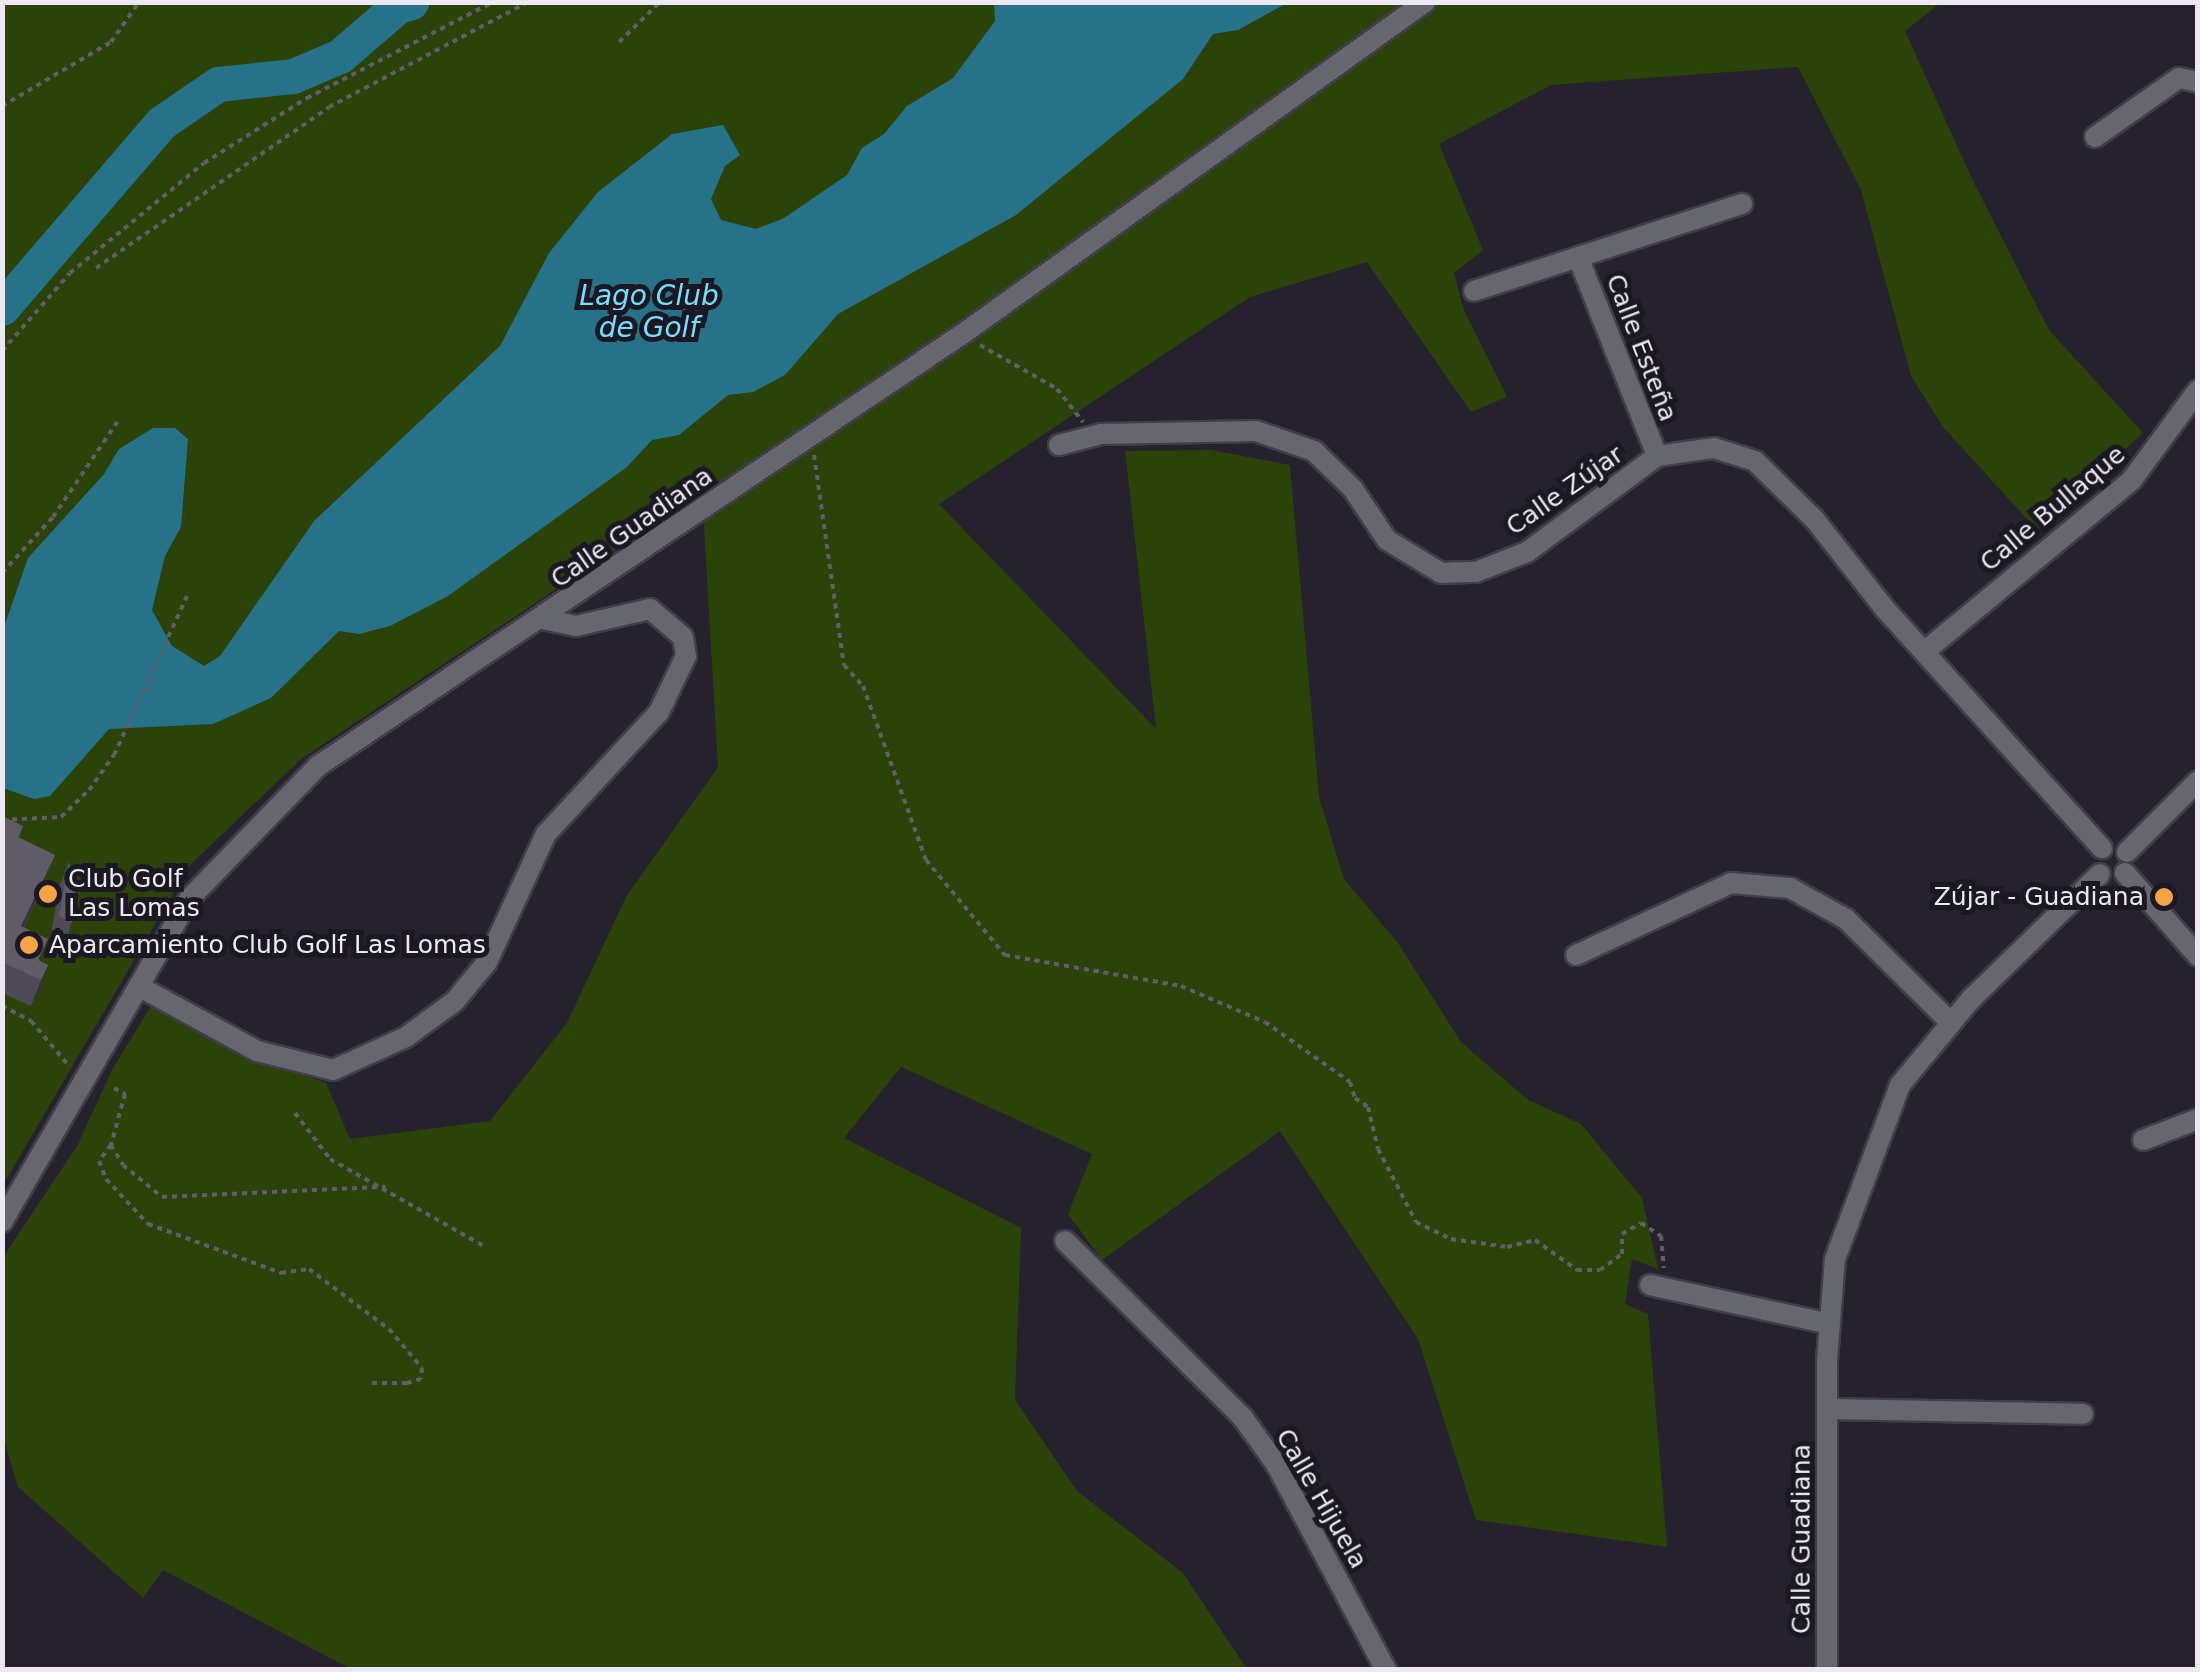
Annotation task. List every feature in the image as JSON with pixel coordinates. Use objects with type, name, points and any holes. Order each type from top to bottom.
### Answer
[{"type":"street","name":"Calle Guadiana","points":[[2,1222],[190,898],[318,766],[544,619],[964,333],[1425,2]]},
{"type":"street","points":[[2095,138],[2178,78],[2198,82]]},
{"type":"street","name":"Calle Esteña","points":[[1474,291],[1742,204]]},
{"type":"street","name":"Calle Esteña","points":[[1578,257],[1657,456]]},
{"type":"street","name":"Calle Bullaque","points":[[1924,652],[2130,480],[2198,390]]},
{"type":"street","name":"Calle Zújar","points":[[1059,445],[1091,436],[1256,431],[1314,451],[1353,489],[1387,540],[1441,573],[1476,572],[1527,552],[1657,456],[1714,448],[1755,461],[1816,520],[1924,652],[2102,848]]},
{"type":"street","points":[[140,987],[257,1052],[333,1070],[406,1037],[454,1001],[487,962],[546,834],[659,712],[686,656],[683,637],[650,609],[576,626],[544,619]]},
{"type":"street","points":[[2198,781],[2126,862],[2110,879],[2100,874],[2096,858],[2102,848],[2112,844],[2126,862],[2198,956]]},
{"type":"street","name":"Calle Guadiana","points":[[1827,1670],[1827,1409],[1835,1260],[1900,1084],[1952,1022],[2100,874]]},
{"type":"street","points":[[1576,955],[1731,883],[1790,888],[1846,919],[1952,1022]]},
{"type":"street","points":[[2143,1140],[2198,1119]]},
{"type":"street","name":"Calle Hijuela","points":[[1066,1241],[1243,1418],[1276,1464],[1386,1670]]},
{"type":"street","points":[[1658,1287],[1830,1324]]},
{"type":"street","name":"Calle Guadiana","points":[[1827,1409],[2083,1414]]},
{"type":"path","points":[[2,106],[110,42],[139,2]]},
{"type":"path","points":[[2,351],[70,273],[204,163],[307,98],[493,2]]},
{"type":"path","points":[[96,268],[329,107],[528,2]]},
{"type":"path","points":[[580,2],[612,2]]},
{"type":"path","points":[[619,42],[660,2]]},
{"type":"path","points":[[964,333],[1057,389],[1091,436]]},
{"type":"path","points":[[2,573],[53,517],[118,421]]},
{"type":"path","points":[[811,435],[844,665],[863,686],[926,860],[1005,955],[1102,967],[1181,986],[1265,1022],[1350,1082],[1355,1098],[1368,1107],[1378,1148],[1416,1222],[1451,1239],[1507,1247],[1535,1240],[1577,1270],[1600,1270],[1622,1254],[1622,1234],[1641,1223],[1660,1236],[1658,1287]]},
{"type":"path","points":[[2,820],[61,817],[114,755],[188,594]]},
{"type":"path","points":[[2,1006],[31,1020],[68,1066]]},
{"type":"path","points":[[114,1088],[125,1094],[111,1145],[100,1161],[134,1213],[167,1235],[210,1243],[281,1273],[309,1269],[389,1329],[422,1368],[421,1379],[407,1383],[367,1382]]},
{"type":"path","points":[[295,1113],[330,1158],[482,1245]]},
{"type":"path","points":[[111,1145],[123,1166],[162,1196],[386,1187]]},
{"type":"green space","points":[[3,3],[1940,3],[1905,31],[1973,181],[2049,330],[2143,433],[2037,530],[1943,427],[1911,376],[1861,190],[1798,67],[1551,85],[1439,144],[1483,250],[1454,273],[1464,310],[1507,397],[1471,412],[1367,262],[1250,297],[939,504],[1156,729],[1125,451],[1211,450],[1290,465],[1319,797],[1344,879],[1398,943],[1461,1042],[1528,1100],[1581,1124],[1642,1198],[1658,1269],[1632,1259],[1625,1304],[1648,1314],[1667,1547],[1476,1520],[1418,1339],[1280,1131],[1102,1260],[1068,1214],[1092,1154],[901,1067],[844,1138],[1021,1228],[1015,1400],[1077,1491],[1183,1573],[1247,1669],[351,1669],[163,1570],[143,1598],[18,1487],[3,1437],[3,1257],[77,1146],[113,1068],[156,998],[255,1058],[326,1083],[350,1139],[490,1121],[567,1023],[626,897],[718,767],[702,492],[301,759],[189,866],[3,1185]]},
{"type":"water","name":"Lago Club de Golf","points":[[994,3],[1287,3],[1238,30],[1213,34],[1183,79],[1016,215],[838,314],[785,375],[753,392],[728,395],[679,435],[652,440],[627,467],[448,596],[390,626],[359,634],[339,631],[271,698],[213,724],[109,729],[50,796],[34,799],[3,788],[3,630],[28,558],[104,474],[119,449],[153,428],[175,428],[188,439],[181,527],[165,556],[152,610],[172,646],[204,666],[220,656],[314,521],[500,346],[549,253],[598,192],[672,134],[723,125],[740,155],[725,166],[711,199],[721,220],[756,229],[784,218],[847,175],[862,148],[884,134],[907,106],[953,78],[995,21]]},
{"type":"building","points":[[2,816],[23,826],[18,837],[55,855],[21,926],[48,939],[38,960],[48,965],[41,980],[2,962]]},
{"type":"building","points":[[69,862],[78,903],[72,922],[59,916]]},
{"type":"waterway","points":[[2,308],[161,123],[218,84],[293,76],[340,56],[398,6],[411,2]]},
{"type":"place","name":"Club Golf Las Lomas","points":[[48,894]]},
{"type":"place","name":"Zújar - Guadiana","points":[[2164,897]]},
{"type":"place","name":"Aparcamiento Club Golf Las Lomas","points":[[29,945]]}]
